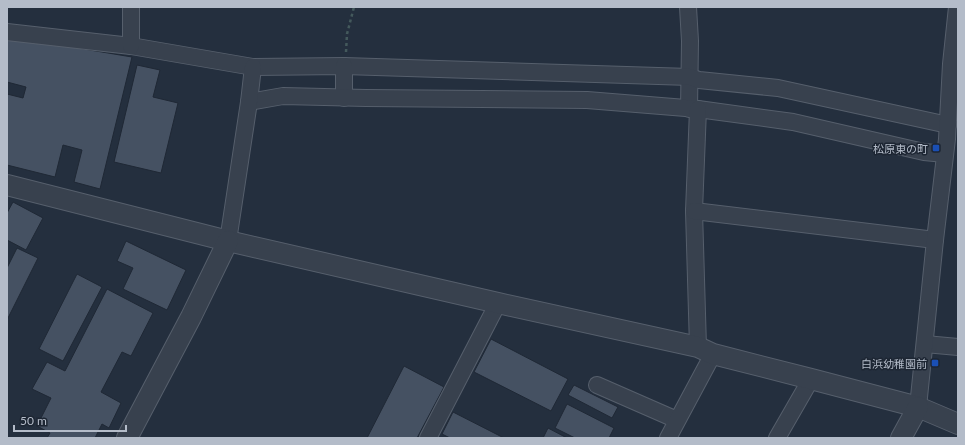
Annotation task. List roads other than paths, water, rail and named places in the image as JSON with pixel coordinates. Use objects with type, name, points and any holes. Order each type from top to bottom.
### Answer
[{"type":"street","points":[[131,7],[131,46]]},
{"type":"street","points":[[671,437],[706,351],[694,211],[693,109],[690,76],[688,7]]},
{"type":"street","points":[[901,438],[918,407],[935,240],[950,140],[957,7]]},
{"type":"street","points":[[7,32],[131,46],[253,67],[344,66],[690,76],[699,80],[778,88],[950,140]]},
{"type":"street","points":[[344,66],[344,98]]},
{"type":"street","points":[[127,438],[191,317],[228,241],[253,67]]},
{"type":"street","points":[[249,102],[283,96],[587,100],[693,109],[793,122],[924,152],[950,140]]},
{"type":"street","points":[[7,185],[228,241],[706,351],[918,407],[958,424]]},
{"type":"street","points":[[694,211],[935,240]]},
{"type":"street","points":[[428,438],[498,303]]},
{"type":"street","points":[[925,344],[958,346]]},
{"type":"street","points":[[777,438],[811,378]]},
{"type":"street","points":[[597,385],[677,420]]},
{"type":"place","name":"松原東の町","points":[[936,148]]},
{"type":"place","name":"白浜幼稚園前","points":[[935,363]]}]
